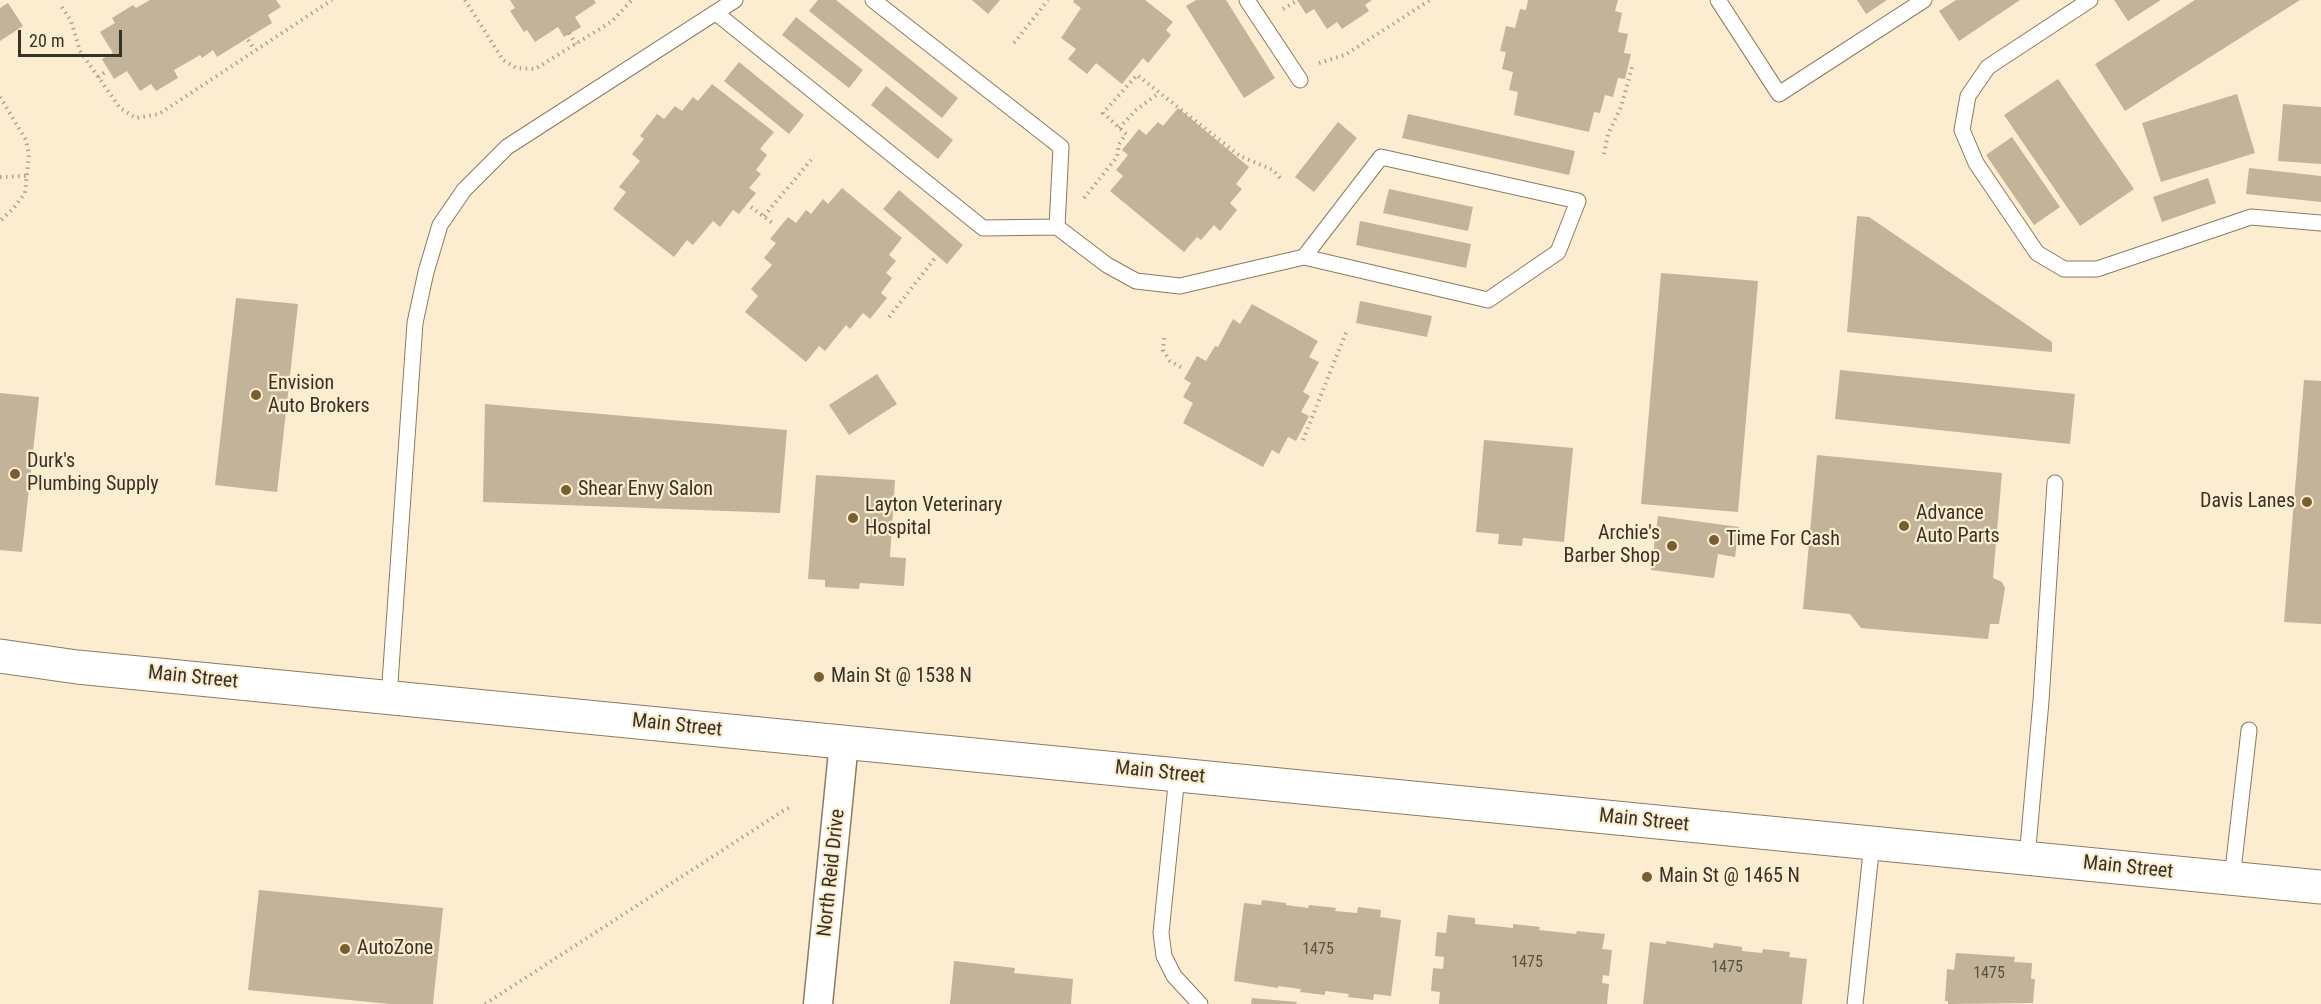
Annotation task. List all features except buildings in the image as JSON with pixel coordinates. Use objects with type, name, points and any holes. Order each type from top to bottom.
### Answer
[{"type":"main road","name":"Main Street","points":[[0,656],[77,667],[2321,887]]},
{"type":"street","name":"North Reid Drive","points":[[818,1004],[844,742]]},
{"type":"lane","points":[[389,697],[415,323],[426,272],[440,225],[464,190],[507,147],[735,0]]},
{"type":"lane","points":[[873,0],[1061,147],[1057,227]]},
{"type":"lane","points":[[1247,0],[1300,80]]},
{"type":"lane","points":[[1718,0],[1779,94],[1924,0]]},
{"type":"lane","points":[[2090,0],[1988,67],[1968,96],[1962,130],[1976,163],[2037,253],[2064,269],[2097,269],[2251,217],[2321,223]]},
{"type":"lane","points":[[716,13],[983,228],[1057,227],[1107,265],[1136,281],[1180,286],[1304,257],[1488,300],[1558,252],[1578,201],[1381,157],[1304,257]]},
{"type":"lane","points":[[2027,858],[2041,702],[2055,483]]},
{"type":"lane","points":[[2232,879],[2249,730]]},
{"type":"lane","points":[[1177,775],[1161,933],[1164,956],[1174,976],[1200,1004]]},
{"type":"lane","points":[[1855,1004],[1872,843]]},
{"type":"path","points":[[62,7],[71,21],[80,51],[120,108],[136,118],[159,114],[332,0]]},
{"type":"path","points":[[465,0],[503,60],[516,68],[536,69],[611,22],[632,0]]},
{"type":"path","points":[[1014,43],[1048,0]]},
{"type":"path","points":[[1275,15],[1290,2],[1298,0]]},
{"type":"path","points":[[1318,63],[1345,55],[1430,0]]},
{"type":"path","points":[[569,33],[576,44]]},
{"type":"path","points":[[248,40],[255,50]]},
{"type":"path","points":[[1604,154],[1608,134],[1621,107],[1632,67]]},
{"type":"path","points":[[98,77],[105,72]]},
{"type":"path","points":[[1078,206],[1117,157],[1119,144],[1126,135],[1103,114],[1137,75],[1240,156],[1273,170],[1282,180]]},
{"type":"path","points":[[1119,128],[1136,110],[1159,93]]},
{"type":"path","points":[[0,97],[26,140],[29,155],[25,193],[0,221]]},
{"type":"path","points":[[764,216],[811,160]]},
{"type":"path","points":[[0,177],[27,176]]},
{"type":"path","points":[[751,207],[775,225]]},
{"type":"path","points":[[889,317],[935,258]]},
{"type":"path","points":[[1303,440],[1347,330]]},
{"type":"path","points":[[1164,338],[1163,350],[1170,361],[1184,369]]},
{"type":"path","points":[[485,1004],[791,807]]},
{"type":"place","name":"Envision Auto Brokers","points":[[256,395]]},
{"type":"place","name":"Durk's Plumbing Supply","points":[[15,474]]},
{"type":"place","name":"Shear Envy Salon","points":[[566,490]]},
{"type":"place","name":"Davis Lanes","points":[[2307,502]]},
{"type":"place","name":"Layton Veterinary Hospital","points":[[853,518]]},
{"type":"place","name":"Advance Auto Parts","points":[[1904,526]]},
{"type":"place","name":"Time For Cash","points":[[1714,540]]},
{"type":"place","name":"Archie's Barber Shop","points":[[1672,546]]},
{"type":"place","name":"Main St @ 1538 N","points":[[819,677]]},
{"type":"place","name":"Main St @ 1465 N","points":[[1647,877]]},
{"type":"place","name":"AutoZone","points":[[345,949]]}]
